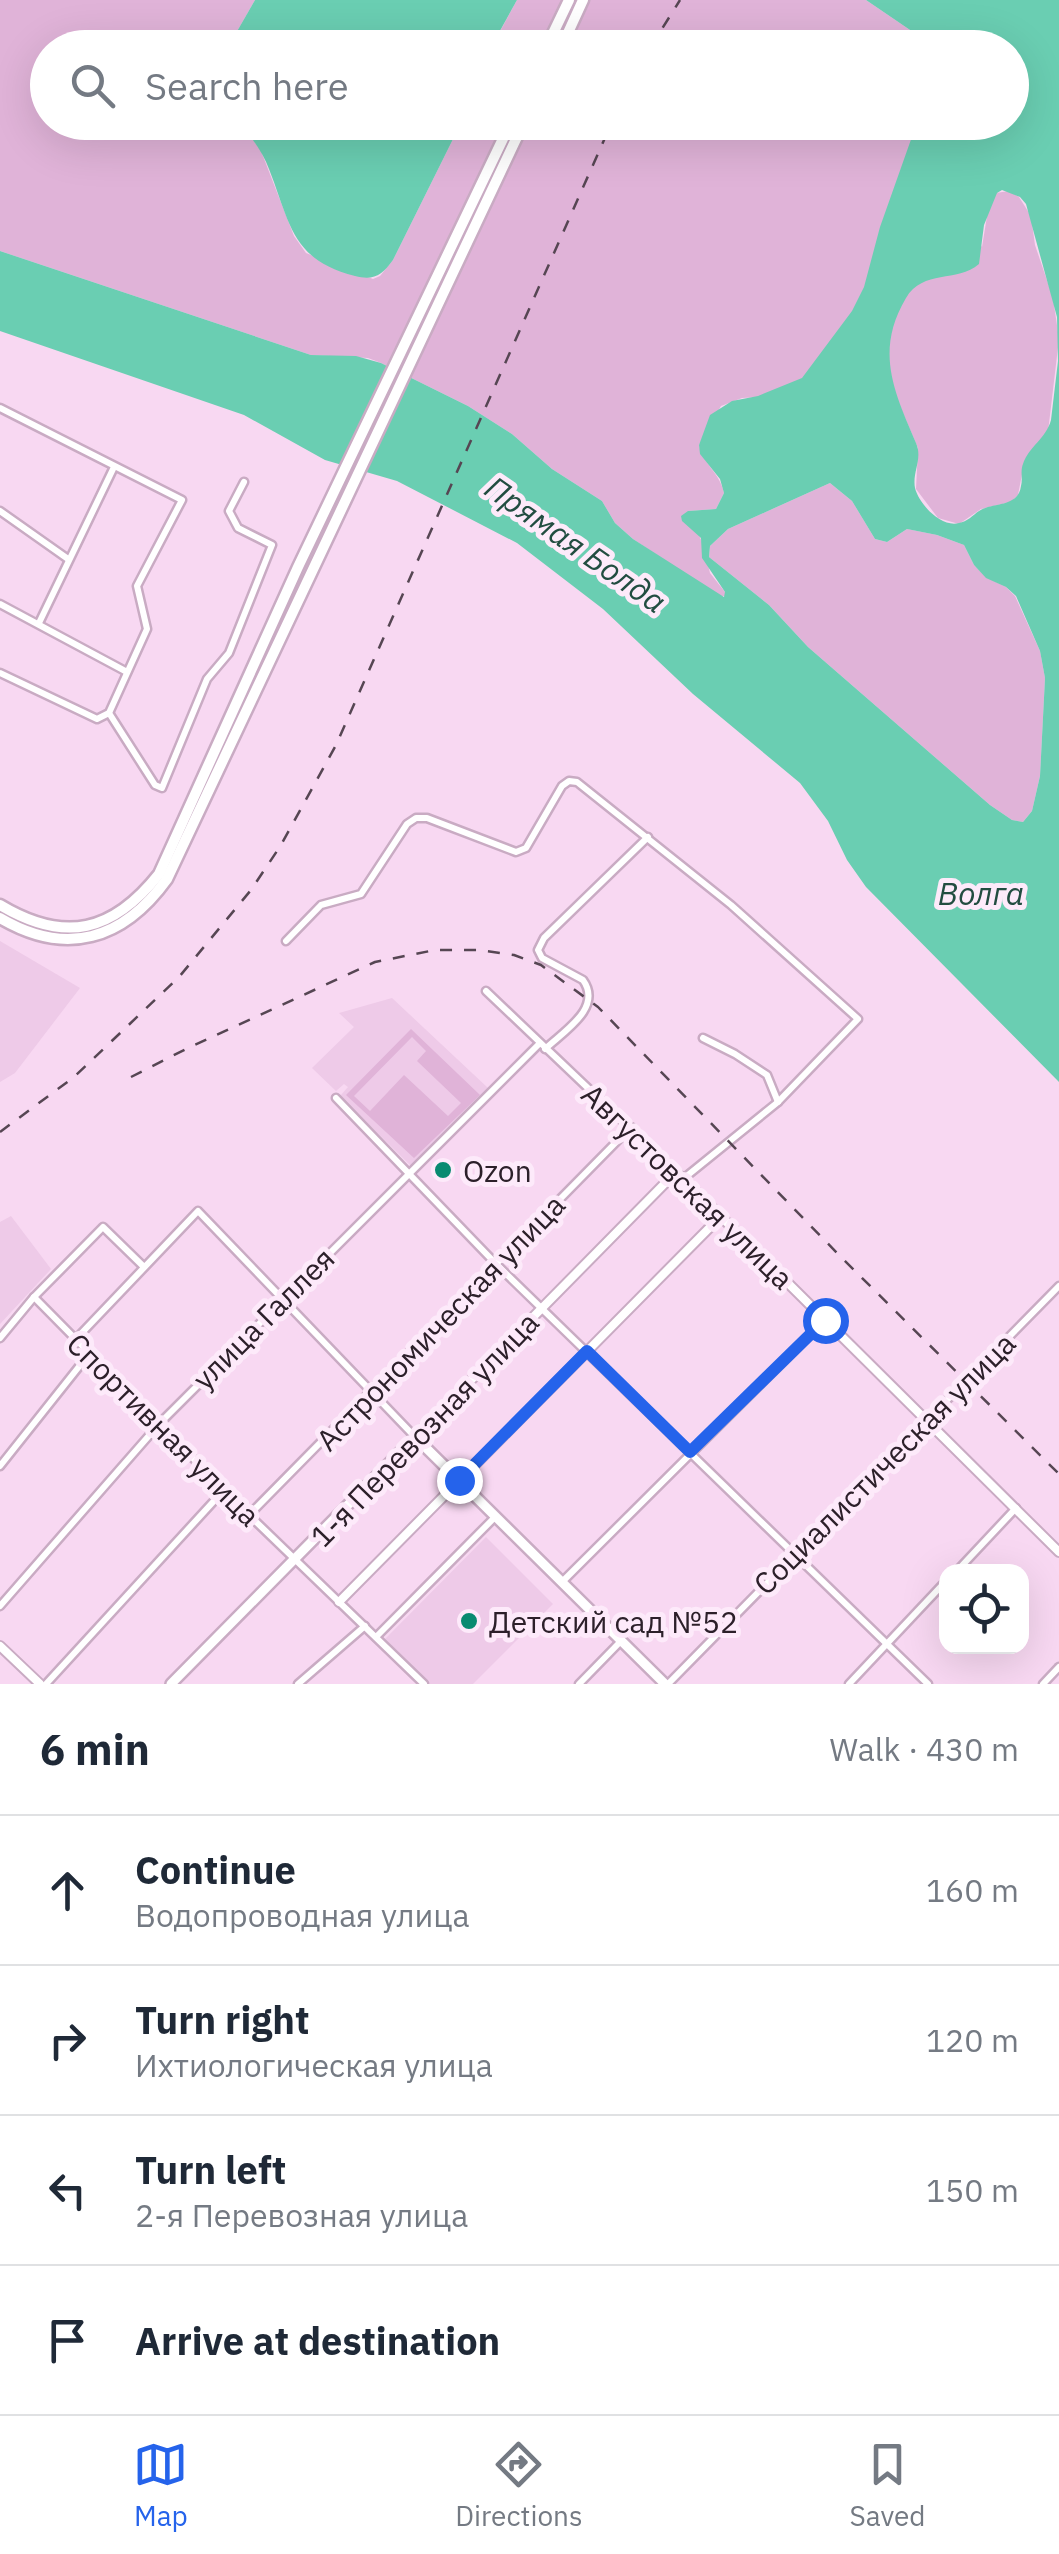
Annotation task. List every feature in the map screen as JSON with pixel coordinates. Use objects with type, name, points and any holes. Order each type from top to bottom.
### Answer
[{"type":"highway","points":[[555,30],[569,0]]},
{"type":"highway","points":[[569,30],[584,0]]},
{"type":"highway","points":[[0,918],[47,938],[74,940],[102,934],[150,903],[182,851],[503,140]]},
{"type":"highway","points":[[0,905],[37,923],[76,929],[120,913],[159,874],[298,567],[515,140]]},
{"type":"main road","points":[[415,1437],[666,1684]]},
{"type":"main road","name":"1-я Перевозная улица","points":[[171,1684],[415,1437]]},
{"type":"street","points":[[0,408],[182,500],[136,586],[147,629],[109,713],[96,719],[0,674]]},
{"type":"street","points":[[39,624],[114,466]]},
{"type":"street","points":[[109,713],[156,785],[162,788],[207,680],[230,654],[272,545],[238,528],[229,510],[244,482]]},
{"type":"street","points":[[0,510],[68,560]]},
{"type":"street","points":[[0,604],[126,672]]},
{"type":"street","points":[[286,941],[321,905],[361,894],[407,824],[416,818],[426,818],[516,852],[526,848],[562,786],[569,781],[577,782],[732,905],[858,1020],[778,1102],[679,1175]]},
{"type":"street","name":"улица Галлея","points":[[0,1606],[160,1422],[409,1173],[542,1046],[587,1009],[590,998],[583,980],[542,958],[538,950],[544,938],[648,837]]},
{"type":"street","name":"Августовская улица","points":[[486,991],[630,1127],[1059,1552]]},
{"type":"street","points":[[703,1038],[766,1075],[778,1102]]},
{"type":"street","points":[[336,1098],[497,1265],[928,1684]]},
{"type":"street","name":"Астрономическая улица","points":[[249,1515],[630,1127]]},
{"type":"street","name":"1-я Перевозная улица","points":[[415,1437],[679,1175]]},
{"type":"street","points":[[75,1340],[198,1211],[415,1437]]},
{"type":"street","points":[[339,1602],[720,1216]]},
{"type":"street","points":[[0,1338],[103,1227],[143,1266]]},
{"type":"street","name":"Социалистическая улица","points":[[666,1684],[1059,1286]]},
{"type":"street","name":"Спортивная улица","points":[[34,1297],[249,1515],[424,1684]]},
{"type":"street","points":[[562,1582],[825,1320]]},
{"type":"street","points":[[0,1466],[89,1354]]},
{"type":"street","points":[[0,1646],[43,1684],[224,1490]]},
{"type":"street","points":[[964,1564],[1016,1508]]},
{"type":"street","points":[[376,1637],[496,1516]]},
{"type":"street","points":[[849,1684],[939,1588]]},
{"type":"street","points":[[298,1684],[365,1626]]},
{"type":"street","points":[[580,1684],[621,1641]]},
{"type":"street","points":[[1043,1684],[1059,1668]]},
{"type":"shaded area","points":[[0,0],[255,0],[238,30],[30,30],[30,140],[253,140],[294,236],[306,253],[373,279],[393,260],[453,140],[920,140],[982,247],[988,210],[996,193],[1009,191],[1019,197],[1031,216],[1035,245],[1053,298],[1059,339],[1048,432],[1025,459],[1018,495],[1011,502],[981,509],[959,524],[938,518],[916,489],[918,448],[893,390],[742,398],[721,406],[699,445],[724,493],[716,509],[688,511],[703,544],[710,573],[725,592],[726,596],[719,596],[633,539],[615,523],[602,501],[552,469],[512,434],[468,406],[381,363],[368,358],[311,355],[0,251]]},
{"type":"shaded area","points":[[517,0],[866,0],[910,30],[501,30]]},
{"type":"shaded area","points":[[830,483],[852,501],[875,539],[887,542],[907,529],[964,545],[974,565],[986,577],[1015,596],[1040,651],[1045,678],[1040,776],[1032,811],[1023,822],[1012,820],[990,805],[808,647],[769,605],[709,557],[710,546],[728,529]]},
{"type":"shaded area","points":[[0,941],[80,988],[15,1073],[0,1082]]},
{"type":"shaded area","points":[[392,998],[488,1088],[411,1166],[342,1098],[348,1087],[344,1084],[336,1091],[312,1068],[354,1027],[339,1013]]},
{"type":"shaded area","points":[[411,1029],[480,1095],[414,1158],[346,1095]],"holes":[[[412,1037],[426,1051],[417,1061],[461,1103],[448,1116],[404,1075],[370,1111],[354,1096]]]},
{"type":"shaded area","points":[[11,1216],[51,1269],[0,1324],[0,1222]]},
{"type":"shaded area","name":"Детский сад №52","points":[[486,1537],[553,1604],[473,1684],[430,1684],[385,1639]]},
{"type":"water","points":[[255,0],[517,0],[500,30],[238,30]]},
{"type":"water","name":"Волга","points":[[866,0],[1059,0],[1059,1082],[866,887],[828,821],[800,783],[693,694],[603,609],[517,543],[397,481],[325,460],[244,415],[0,331],[0,251],[311,355],[356,356],[381,363],[468,406],[512,434],[552,469],[602,501],[615,523],[633,539],[724,597],[725,592],[702,558],[701,538],[681,516],[688,511],[716,509],[724,493],[720,479],[700,454],[699,445],[710,415],[732,401],[758,396],[802,378],[852,311],[864,287],[911,140],[1029,140],[1029,30],[910,30]],"holes":[[[1002,190],[1020,197],[1026,204],[1057,317],[1058,361],[1051,420],[1026,458],[1015,498],[952,524],[932,513],[915,488],[918,449],[895,389],[891,336],[896,318],[913,289],[979,264],[984,225],[997,193]],[[830,483],[852,501],[875,539],[887,542],[907,529],[964,545],[986,578],[1016,596],[1040,651],[1045,678],[1040,776],[1032,811],[1023,822],[1012,820],[990,805],[808,647],[769,605],[709,557],[710,546],[728,529]]]},
{"type":"water","points":[[252,140],[453,140],[393,260],[381,273],[367,278],[334,269],[305,249],[289,222],[264,157]]},
{"type":"railway","points":[[661,30],[680,0]]},
{"type":"railway","points":[[0,1132],[74,1077],[179,977],[251,890],[281,845],[336,745],[604,140]]},
{"type":"railway","points":[[131,1077],[375,962],[435,950],[479,950],[514,955],[541,965],[598,1007],[1059,1474]]},
{"type":"place","name":"Ozon","points":[[443,1170]]},
{"type":"place","name":"Детский сад №52","points":[[469,1621]]},
{"type":"route","points":[[459,1480],[587,1351],[690,1452],[825,1320]]},
{"type":"water label","name":"Прямая Болда","points":[[576,544]]}]
